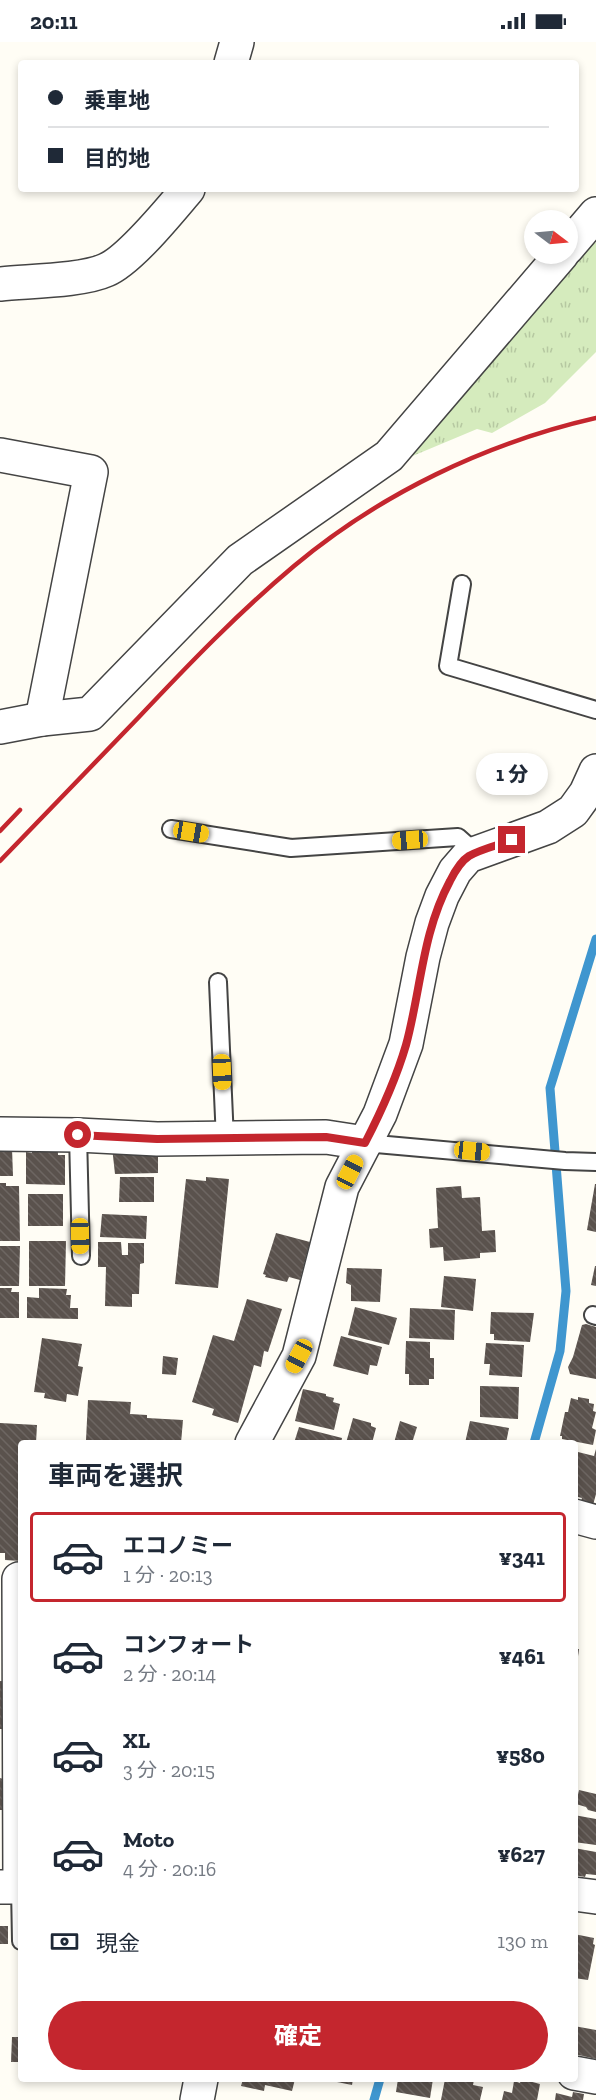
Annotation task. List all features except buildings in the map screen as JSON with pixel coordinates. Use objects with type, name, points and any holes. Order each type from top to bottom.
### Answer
[{"type":"street","points":[[232,60],[237,42]]},
{"type":"street","points":[[0,284],[83,276],[106,270],[126,257],[185,192]]},
{"type":"street","points":[[578,235],[596,214]]},
{"type":"street","points":[[0,727],[42,719],[90,714],[240,560],[389,456],[553,264]]},
{"type":"street","points":[[0,455],[90,472],[42,719]]},
{"type":"street","points":[[254,1440],[299,1356],[342,1187],[380,1114],[406,1044],[423,957],[442,896],[455,871],[468,856],[548,827],[573,812],[586,793],[596,771]]},
{"type":"street","points":[[0,1134],[225,1140],[326,1137],[365,1143]]},
{"type":"street","points":[[578,1517],[596,1522]]},
{"type":"street","points":[[14,1579],[10,1743],[18,1780]]},
{"type":"street","points":[[10,1887],[18,1809]]},
{"type":"street","points":[[578,1894],[596,1896]]},
{"type":"street","points":[[578,2074],[596,2077]]},
{"type":"street","points":[[197,2100],[200,2082]]},
{"type":"lane","points":[[462,584],[448,666],[596,710]]},
{"type":"lane","points":[[171,829],[291,848],[458,837],[476,853]]},
{"type":"lane","points":[[218,982],[225,1140]]},
{"type":"lane","points":[[78,1135],[81,1256]]},
{"type":"lane","points":[[365,1143],[596,1162]]},
{"type":"lane","points":[[10,1887],[18,1926]]},
{"type":"green space","points":[[590,238],[596,243],[596,352],[545,403],[492,433],[477,429],[403,460],[537,309],[571,264],[578,264],[578,254]]},
{"type":"waterway","points":[[535,1440],[560,1351],[566,1291],[550,1088],[596,939]]},
{"type":"waterway","points":[[374,2100],[379,2082]]},
{"type":"railway","points":[[0,861],[214,640],[273,584],[327,540],[398,494],[436,474],[514,442],[596,418]]},
{"type":"railway","points":[[0,831],[20,810]]},
{"type":"route","points":[[78,1135],[225,1140],[326,1137],[365,1143],[380,1114],[406,1044],[423,957],[442,896],[455,871],[468,856],[512,840]]}]
